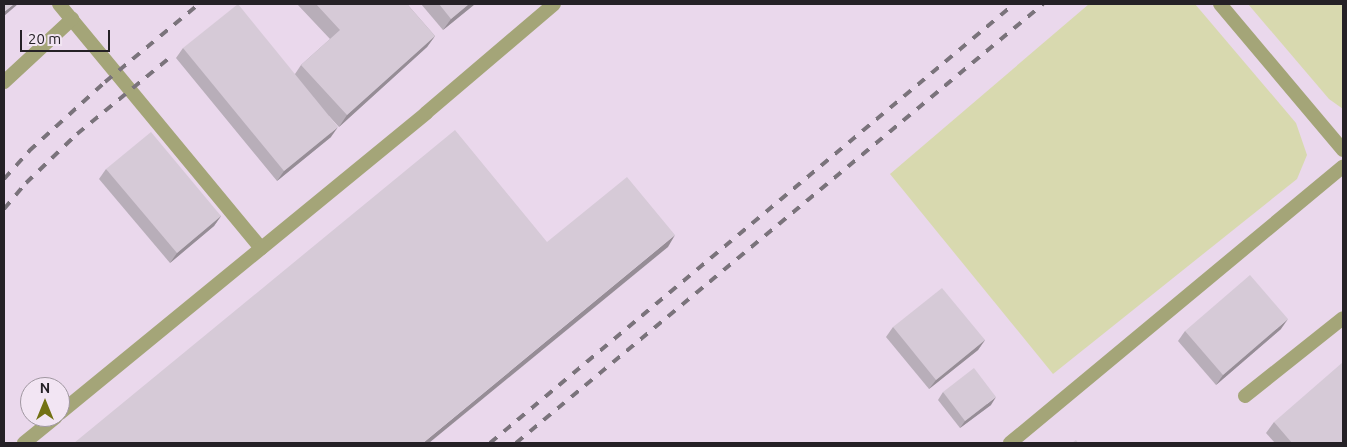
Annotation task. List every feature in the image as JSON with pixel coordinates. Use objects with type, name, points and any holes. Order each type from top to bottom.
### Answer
[{"type":"lane","points":[[59,4],[261,248]]},
{"type":"lane","points":[[70,405],[554,4]]},
{"type":"lane","points":[[1220,4],[1343,150]]},
{"type":"lane","points":[[4,82],[72,19]]},
{"type":"lane","points":[[1010,443],[1343,167]]},
{"type":"lane","points":[[1245,396],[1343,318]]},
{"type":"lane","points":[[24,443],[44,427]]},
{"type":"shaded area","points":[[4,4],[1343,4],[1343,443],[4,443]]},
{"type":"green space","points":[[1089,4],[1195,4],[1296,123],[1307,155],[1297,179],[1053,374],[890,174]]},
{"type":"green space","points":[[1248,4],[1343,4],[1343,109],[1329,99]]},
{"type":"building","points":[[4,4],[14,4],[4,12]]},
{"type":"building","points":[[238,4],[338,127],[284,171],[183,48]]},
{"type":"building","points":[[316,4],[407,4],[435,36],[347,115],[301,65],[340,30]]},
{"type":"building","points":[[439,4],[469,4],[451,19]]},
{"type":"building","points":[[455,130],[547,242],[627,177],[675,235],[423,443],[74,443]]},
{"type":"building","points":[[151,132],[221,216],[177,253],[106,169]]},
{"type":"building","points":[[1250,275],[1288,319],[1223,375],[1185,331]]},
{"type":"building","points":[[942,288],[985,340],[936,380],[893,327]]},
{"type":"building","points":[[1343,362],[1343,443],[1292,443],[1274,422]]},
{"type":"building","points":[[974,368],[996,397],[965,421],[943,392]]},
{"type":"railway","points":[[4,179],[29,151],[105,82],[199,4]]},
{"type":"railway","points":[[490,443],[1014,4]]},
{"type":"railway","points":[[516,443],[1043,4]]},
{"type":"railway","points":[[4,209],[26,183],[77,134],[168,59]]}]
